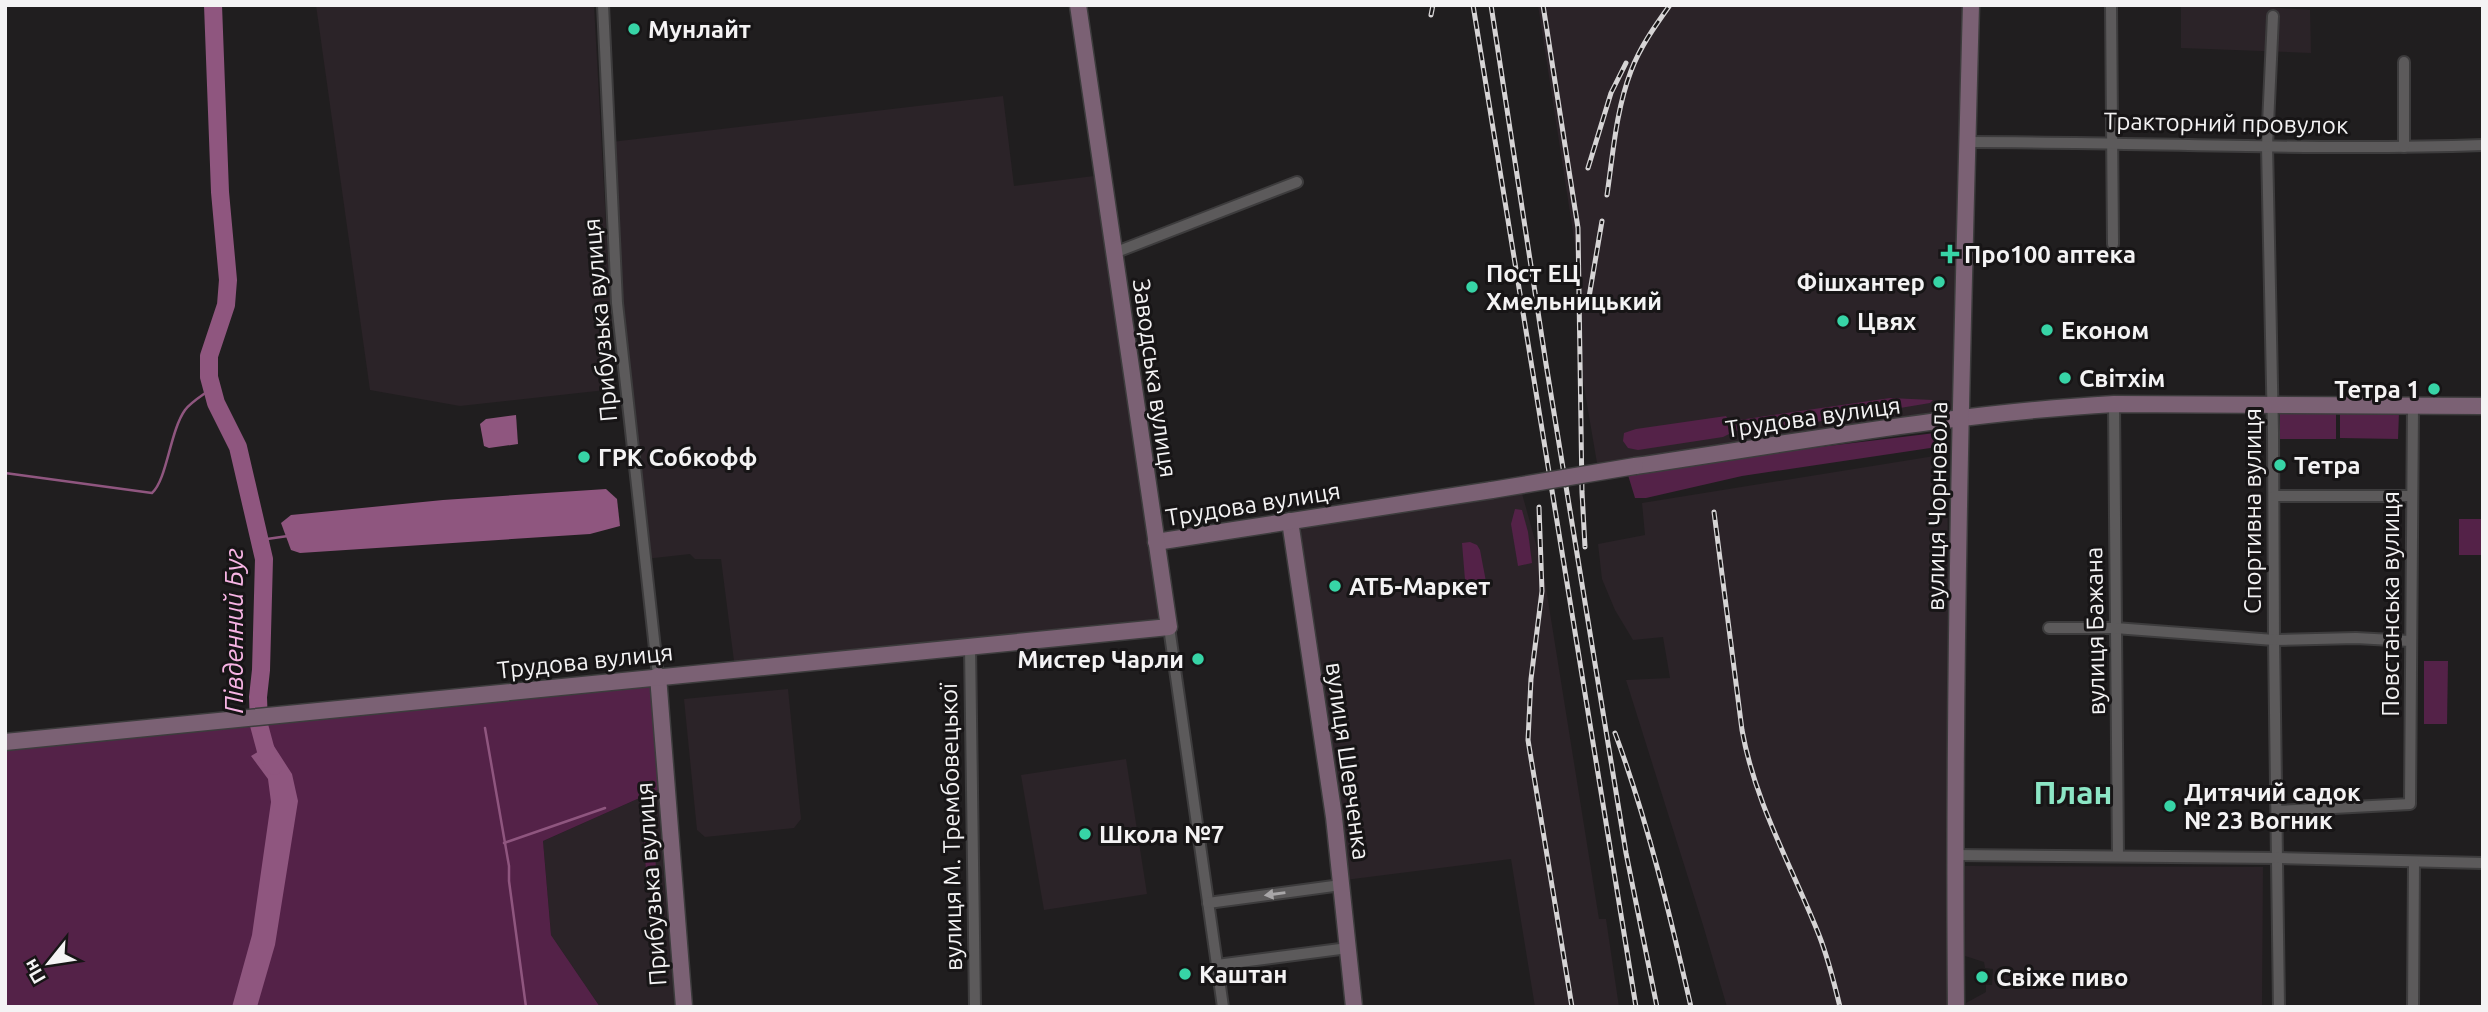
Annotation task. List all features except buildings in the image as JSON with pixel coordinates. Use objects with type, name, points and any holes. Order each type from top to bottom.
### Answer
[{"type":"main road","name":"Заводська вулиця","points":[[1078,5],[1169,626]]},
{"type":"main road","name":"вулиця Чорновола","points":[[1956,1007],[1954,855],[1960,417],[1971,5]]},
{"type":"main road","name":"Трудова вулиця","points":[[1156,542],[1960,417],[2114,404],[2483,406]]},
{"type":"main road","name":"вулиця Шевченка","points":[[1290,521],[1341,885],[1354,1007]]},
{"type":"main road","name":"Трудова вулиця","points":[[5,742],[1169,626]]},
{"type":"main road","name":"Прибузька вулиця","points":[[658,676],[684,1007]]},
{"type":"street","name":"Прибузька вулиця","points":[[603,5],[617,303],[658,676]]},
{"type":"street","points":[[2111,5],[2113,244]]},
{"type":"street","name":"Спортивна вулиця","points":[[2273,16],[2267,146],[2273,404],[2279,1007]]},
{"type":"street","points":[[2404,62],[2404,147]]},
{"type":"street","name":"Тракторний провулок","points":[[1968,142],[2404,147],[2483,145]]},
{"type":"street","points":[[1114,253],[1297,182]]},
{"type":"street","name":"вулиця Бажана","points":[[2114,404],[2118,856]]},
{"type":"street","name":"Повстанська вулиця","points":[[2278,811],[2410,804],[2413,405]]},
{"type":"street","points":[[2274,496],[2412,496]]},
{"type":"street","name":"Заводська вулиця","points":[[1169,626],[1223,1007]]},
{"type":"street","points":[[2049,628],[2115,628],[2274,640],[2356,638],[2410,641]]},
{"type":"street","name":"вулиця М. Трембовецької","points":[[970,646],[975,1007]]},
{"type":"street","points":[[1954,855],[2483,863]]},
{"type":"street","points":[[2413,1007],[2414,862]]},
{"type":"street","points":[[1208,903],[1341,885]]},
{"type":"street","points":[[1217,965],[1348,948]]},
{"type":"shaded area","points":[[316,5],[594,5],[615,389],[460,406],[370,390]]},
{"type":"shaded area","points":[[1538,5],[1967,5],[1956,414],[1598,469],[1581,369],[1575,245]]},
{"type":"shaded area","points":[[2181,5],[2242,5],[2310,10],[2311,53],[2181,48]]},
{"type":"shaded area","points":[[1003,96],[1014,186],[1102,175],[1169,627],[735,669],[721,559],[695,559],[690,554],[645,559],[627,388],[611,142]]},
{"type":"shaded area","points":[[1890,398],[1933,400],[1930,403],[1792,426],[1735,431],[1734,425],[1739,420]]},
{"type":"shaded area","points":[[2280,412],[2336,412],[2336,439],[2280,439]]},
{"type":"shaded area","points":[[2340,412],[2399,412],[2398,439],[2340,438]]},
{"type":"shaded area","points":[[516,415],[518,444],[489,448],[484,446],[480,424],[486,419]]},
{"type":"shaded area","points":[[1726,416],[1731,424],[1731,433],[1723,437],[1638,450],[1628,448],[1623,441],[1624,433],[1636,429]]},
{"type":"shaded area","points":[[1935,433],[1944,442],[1945,449],[1937,447],[1742,476],[1646,498],[1635,498],[1628,475],[1787,451]]},
{"type":"shaded area","points":[[1947,454],[1952,1007],[1727,1007],[1626,680],[1670,678],[1663,637],[1633,640],[1615,610],[1602,579],[1598,544],[1645,535],[1642,503]]},
{"type":"shaded area","points":[[606,489],[617,499],[620,526],[590,534],[300,553],[291,550],[281,523],[291,515],[443,500]]},
{"type":"shaded area","points":[[1521,490],[1543,569],[1599,919],[1606,919],[1619,1007],[1535,1007],[1511,859],[1345,880],[1295,525]]},
{"type":"shaded area","points":[[1515,509],[1522,510],[1532,563],[1518,566],[1511,524]]},
{"type":"shaded area","points":[[2459,519],[2482,519],[2483,555],[2459,555]]},
{"type":"shaded area","points":[[1470,542],[1480,550],[1487,587],[1471,595],[1466,592],[1462,543]]},
{"type":"shaded area","points":[[2424,661],[2448,661],[2447,724],[2424,724]]},
{"type":"shaded area","points":[[654,681],[662,788],[543,841],[551,935],[600,1007],[5,1007],[5,746]]},
{"type":"shaded area","points":[[788,689],[801,819],[794,828],[705,837],[697,830],[684,699]]},
{"type":"shaded area","points":[[272,743],[292,774],[298,801],[275,945],[257,1007],[232,1007],[252,935],[271,802],[268,779],[251,756]]},
{"type":"shaded area","name":"Школа №7","points":[[1126,759],[1147,894],[1044,910],[1021,775]]},
{"type":"shaded area","points":[[662,788],[679,1007],[600,1007],[551,935],[543,841]]},
{"type":"shaded area","points":[[649,820],[653,824],[657,883],[653,886],[647,883],[643,831]]},
{"type":"shaded area","points":[[1965,866],[2263,867],[2262,1007],[1966,1007],[1966,1003],[1986,992],[1986,985],[1992,985],[1993,969],[1985,968],[1984,962],[1965,956]]},
{"type":"waterway","name":"Південний Буг","points":[[213,5],[220,192],[228,280],[226,305],[209,356],[209,377],[216,403],[238,447],[264,559],[259,725],[266,751],[274,766]]},
{"type":"waterway","points":[[5,473],[152,493],[161,477],[185,410],[211,389]]},
{"type":"waterway","points":[[260,540],[288,536]]},
{"type":"waterway","points":[[485,728],[509,866],[526,1007]]},
{"type":"waterway","points":[[504,843],[605,808]]},
{"type":"railway","points":[[1431,15],[1433,5]]},
{"type":"railway","points":[[1473,5],[1636,1007]]},
{"type":"railway","points":[[1491,5],[1546,364],[1626,853],[1657,1007]]},
{"type":"railway","points":[[1543,5],[1578,228],[1585,547]]},
{"type":"railway","points":[[1607,195],[1626,86],[1643,45],[1670,5]]},
{"type":"railway","points":[[1588,168],[1611,93],[1626,63]]},
{"type":"railway","points":[[1588,303],[1602,221]]},
{"type":"railway","points":[[1539,507],[1542,591],[1531,679],[1528,740],[1572,1007]]},
{"type":"railway","points":[[1714,512],[1742,730],[1748,757],[1765,809],[1822,944],[1840,1007]]},
{"type":"railway","points":[[1615,733],[1648,835],[1691,1007]]},
{"type":"place","name":"Мунлайт","points":[[634,29]]},
{"type":"place","name":"Про100 аптека","points":[[1950,254]]},
{"type":"place","name":"Фішхантер","points":[[1939,282]]},
{"type":"place","name":"Пост ЕЦ Хмельницький","points":[[1472,287]]},
{"type":"place","name":"Цвях","points":[[1843,321]]},
{"type":"place","name":"Економ","points":[[2047,330]]},
{"type":"place","name":"Світхім","points":[[2065,378]]},
{"type":"place","name":"Тетра 1","points":[[2434,389]]},
{"type":"place","name":"ГРК Собкофф","points":[[584,457]]},
{"type":"place","name":"Тетра","points":[[2280,465]]},
{"type":"place","name":"АТБ-Маркет","points":[[1335,586]]},
{"type":"place","name":"Мистер Чарли","points":[[1198,659]]},
{"type":"place","name":"Дитячий садок № 23 Вогник","points":[[2170,806]]},
{"type":"place","name":"Школа №7","points":[[1085,834]]},
{"type":"place","name":"Каштан","points":[[1185,974]]},
{"type":"place","name":"Свіже пиво","points":[[1982,977]]},
{"type":"district","name":"План","points":[[2073,792]]}]
